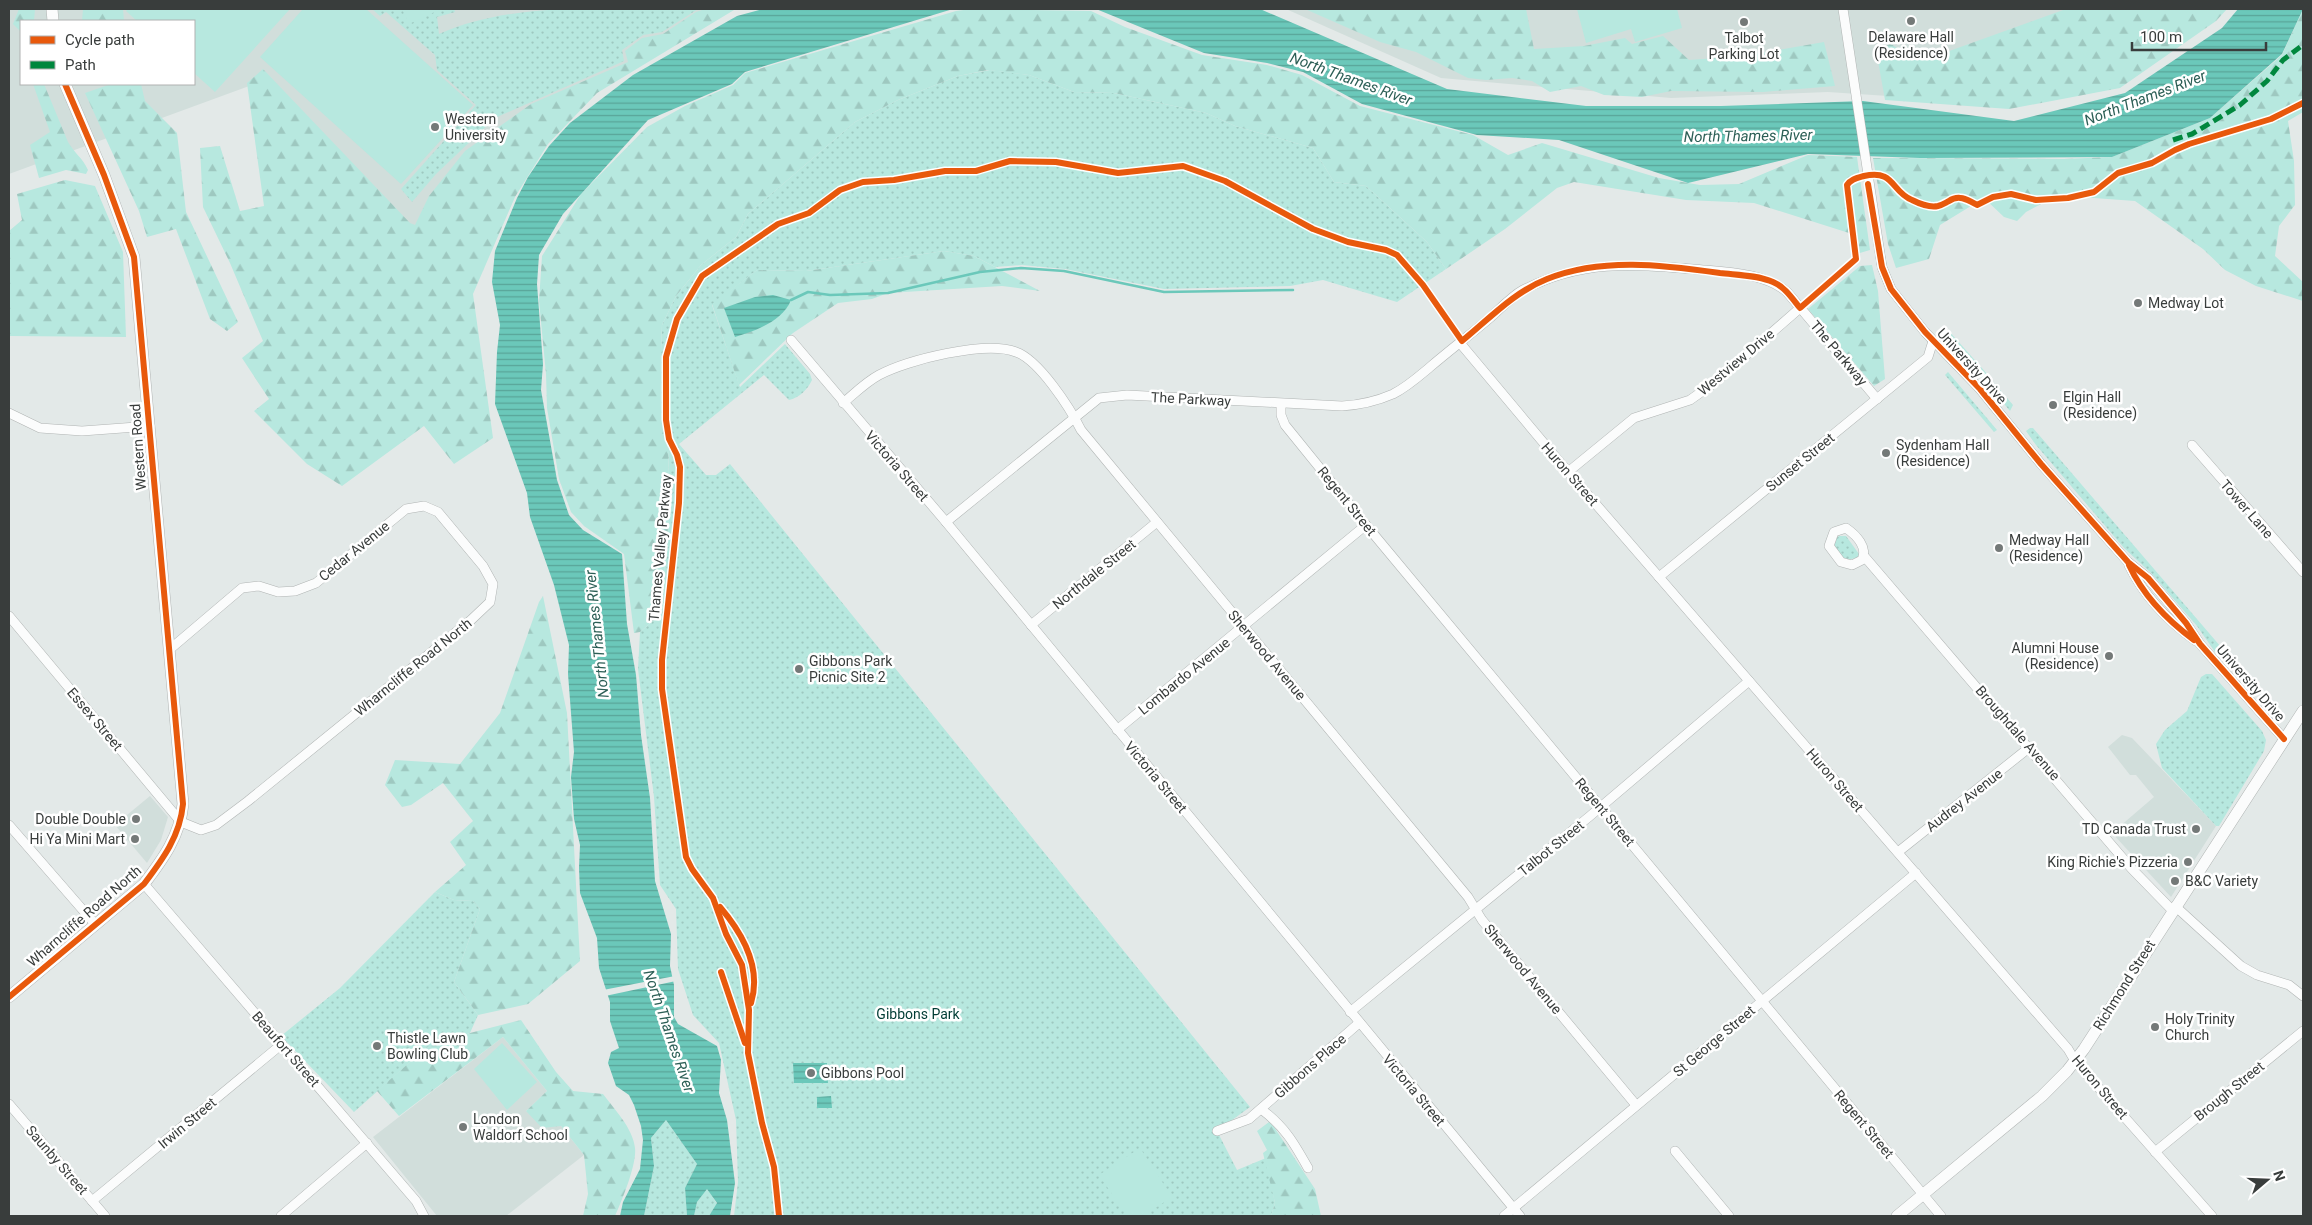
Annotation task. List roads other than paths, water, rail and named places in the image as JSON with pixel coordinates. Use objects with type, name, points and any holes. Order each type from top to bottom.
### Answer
[{"type":"main road","name":"Western Road","points":[[65,85],[104,175],[134,257],[183,795],[182,822]]},
{"type":"main road","name":"Richmond Street","points":[[1897,1216],[2042,1096],[2075,1061],[2303,711]]},
{"type":"main road","name":"Wharncliffe Road North","points":[[9,997],[144,884],[165,855],[182,822]]},
{"type":"street","name":"University Drive","points":[[1843,9],[1882,267],[1892,289],[1933,341],[1980,389],[2041,464],[2128,562],[2138,584],[2168,619],[2200,644],[2284,739]]},
{"type":"street","name":"The Parkway","points":[[946,522],[1094,401],[1111,395],[1342,406],[1356,405],[1384,398],[1407,385],[1521,291],[1546,279],[1572,270],[1600,265],[1634,265],[1696,270],[1756,278],[1779,286],[1877,399]]},
{"type":"street","name":"Westview Drive","points":[[1568,472],[1634,418],[1690,400],[1706,389],[1800,308]]},
{"type":"street","name":"Victoria Street","points":[[791,340],[946,522],[1358,1023],[1520,1216]]},
{"type":"street","name":"Sunset Street","points":[[1659,576],[1928,357],[1933,341]]},
{"type":"street","name":"Huron Street","points":[[1461,342],[1568,472],[2068,1048],[2075,1061],[2212,1216]]},
{"type":"street","name":"Sherwood Avenue","points":[[843,403],[866,383],[880,374],[915,359],[996,347],[1016,352],[1028,358],[1067,404],[1081,430],[1468,897],[1482,920],[1636,1105]]},
{"type":"street","name":"Regent Street","points":[[1281,404],[1280,415],[1285,425],[1941,1216]]},
{"type":"street","points":[[9,413],[40,428],[82,431],[150,426]]},
{"type":"street","name":"Tower Lane","points":[[2192,445],[2303,572]]},
{"type":"street","name":"Cedar Avenue","points":[[169,650],[242,588],[259,586],[278,592],[295,591],[316,583],[406,509],[424,506],[438,512],[483,566],[493,584]]},
{"type":"street","name":"Northdale Street","points":[[1031,625],[1157,522]]},
{"type":"street","name":"Lombardo Avenue","points":[[1117,730],[1366,524]]},
{"type":"street","name":"Broughdale Avenue","points":[[1864,556],[1859,563],[1844,564],[1829,546],[1831,536],[1838,529],[1846,528],[1860,542],[1864,556],[2030,747],[2132,869],[2241,966],[2258,975],[2289,985],[2303,996]]},
{"type":"street","name":"Wharncliffe Road North","points":[[182,822],[201,830],[216,825],[248,801],[471,620],[490,602],[493,584]]},
{"type":"street","name":"Essex Street","points":[[9,616],[182,822]]},
{"type":"street","name":"Talbot Street","points":[[1350,1012],[1601,807],[1749,681]]},
{"type":"street","name":"Audrey Avenue","points":[[1898,852],[2030,747]]},
{"type":"street","points":[[9,825],[95,924]]},
{"type":"street","name":"St George Street","points":[[1504,1216],[1916,873]]},
{"type":"street","name":"Beaufort Street","points":[[144,884],[416,1201],[424,1216]]},
{"type":"street","name":"Gibbons Place","points":[[1217,1131],[1242,1123],[1261,1109],[1358,1023]]},
{"type":"street","name":"Brough Street","points":[[2155,1152],[2303,1031]]},
{"type":"street","name":"Irwin Street","points":[[92,1201],[282,1044]]},
{"type":"street","name":"Saunby Street","points":[[9,1104],[105,1216]]},
{"type":"street","name":"Gibbons Place","points":[[1261,1109],[1279,1122],[1291,1137],[1308,1168]]},
{"type":"street","points":[[281,1216],[367,1143]]},
{"type":"street","points":[[1675,1150],[1729,1216]]},
{"type":"water","name":"North Thames River","points":[[763,9],[953,9],[745,72],[732,84],[648,120],[563,214],[539,255],[537,284],[543,364],[541,390],[557,480],[569,515],[583,530],[622,554],[627,624],[636,675],[641,735],[650,798],[655,881],[671,934],[670,966],[674,985],[674,1017],[678,1024],[717,1046],[721,1060],[719,1093],[727,1120],[735,1183],[730,1216],[709,1216],[717,1203],[707,1189],[697,1202],[694,1216],[687,1216],[685,1188],[697,1164],[666,1120],[651,1138],[654,1166],[644,1216],[620,1216],[623,1202],[640,1169],[643,1140],[641,1126],[634,1105],[629,1095],[616,1086],[608,1063],[611,1052],[619,1048],[610,1021],[610,1002],[599,968],[597,938],[580,893],[580,845],[574,819],[571,777],[574,752],[568,674],[569,645],[554,585],[530,517],[527,493],[495,404],[500,325],[492,282],[495,251],[528,177],[549,146],[570,123],[633,75],[737,16]]},
{"type":"water","name":"North Thames River","points":[[1096,9],[1260,9],[1447,89],[1586,106],[1721,106],[1863,101],[2014,121],[2125,93],[2222,28],[2238,9],[2303,9],[2282,54],[2210,118],[2112,157],[1920,158],[1808,154],[1688,183],[1559,140],[1477,135],[1362,104],[1303,72],[1267,63],[1204,53]]},
{"type":"water","points":[[773,295],[791,300],[782,314],[768,324],[735,337],[724,308],[755,297]]},
{"type":"water","name":"Gibbons Pool","points":[[793,1063],[827,1063],[828,1083],[794,1083]]},
{"type":"water","points":[[831,1096],[832,1108],[817,1108],[817,1097]]},
{"type":"waterway","points":[[791,300],[808,292],[830,295],[888,293],[980,272],[1021,268],[1064,271],[1164,292],[1293,290]]},
{"type":"place","name":"Delaware Hall (Residence)","points":[[1911,21]]},
{"type":"place","name":"Talbot Parking Lot","points":[[1744,22]]},
{"type":"place","name":"Western University","points":[[435,127]]},
{"type":"place","name":"Medway Lot","points":[[2138,303]]},
{"type":"place","name":"Elgin Hall (Residence)","points":[[2053,405]]},
{"type":"place","name":"Sydenham Hall (Residence)","points":[[1886,453]]},
{"type":"place","name":"Medway Hall (Residence)","points":[[1999,548]]},
{"type":"place","name":"Alumni House (Residence)","points":[[2109,656]]},
{"type":"place","name":"Gibbons Park Picnic Site 2","points":[[799,669]]},
{"type":"place","name":"Double Double","points":[[136,819]]},
{"type":"place","name":"TD Canada Trust","points":[[2196,829]]},
{"type":"place","name":"Hi Ya Mini Mart","points":[[135,839]]},
{"type":"place","name":"King Richie's Pizzeria","points":[[2188,862]]},
{"type":"place","name":"B&C Variety","points":[[2175,881]]},
{"type":"place","name":"Holy Trinity Church","points":[[2155,1027]]},
{"type":"place","name":"Thistle Lawn Bowling Club","points":[[377,1046]]},
{"type":"place","name":"Gibbons Pool","points":[[811,1073]]},
{"type":"place","name":"London Waldorf School","points":[[463,1127]]},
{"type":"park label","name":"Gibbons Park","points":[[918,1014]]}]
